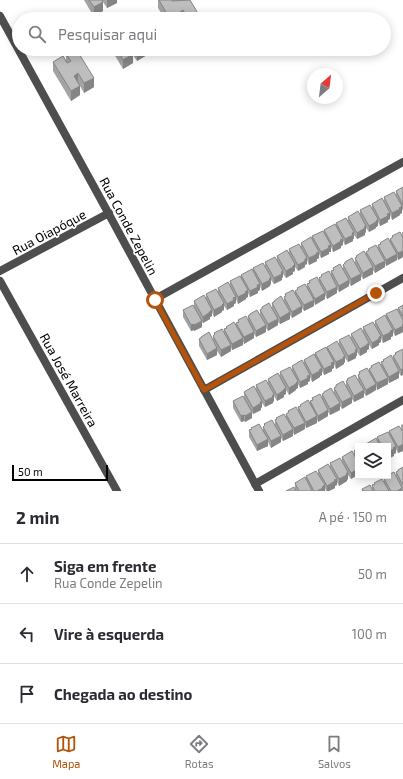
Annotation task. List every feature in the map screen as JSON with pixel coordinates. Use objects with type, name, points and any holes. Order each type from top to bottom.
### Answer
[{"type":"street","name":"Rua Conde Zepelin","points":[[0,16],[12,38]]},
{"type":"street","name":"Rua Conde Zepelin","points":[[22,56],[257,488]]},
{"type":"street","points":[[155,300],[403,162]]},
{"type":"street","name":"Rua Oiapóque","points":[[0,271],[109,214]]},
{"type":"street","points":[[204,390],[403,278]]},
{"type":"street","name":"Rua José Marreira","points":[[0,281],[117,491]]},
{"type":"street","points":[[257,488],[403,400]]},
{"type":"building","points":[[89,0],[102,0],[103,2],[94,7]]},
{"type":"building","points":[[159,0],[190,0],[197,12],[184,12],[183,10],[180,12],[166,12]]},
{"type":"building","points":[[63,56],[67,63],[71,61],[67,56],[80,56],[94,78],[84,83],[78,73],[74,76],[80,86],[71,91],[53,62]]},
{"type":"building","points":[[121,56],[130,56],[123,60]]},
{"type":"building","points":[[403,187],[403,205],[396,191]]},
{"type":"building","points":[[394,192],[402,206],[399,208],[400,209],[392,213],[384,197]]},
{"type":"building","points":[[382,198],[390,213],[387,214],[388,216],[380,220],[372,204]]},
{"type":"building","points":[[370,205],[378,219],[369,226],[360,210]]},
{"type":"building","points":[[358,211],[366,226],[357,233],[348,217]]},
{"type":"building","points":[[346,218],[354,232],[352,233],[353,235],[345,239],[336,223]]},
{"type":"building","points":[[335,224],[343,239],[333,246],[324,230]]},
{"type":"building","points":[[323,231],[331,245],[328,246],[329,248],[321,252],[312,236]]},
{"type":"building","points":[[400,232],[403,238],[403,251],[398,253],[390,239],[393,237],[392,236]]},
{"type":"building","points":[[311,237],[319,252],[309,258],[301,243]]},
{"type":"building","points":[[388,238],[397,254],[386,260],[378,245]]},
{"type":"building","points":[[299,244],[307,258],[298,265],[289,249]]},
{"type":"building","points":[[376,245],[385,261],[375,266],[366,252],[369,250],[368,249]]},
{"type":"building","points":[[287,250],[295,264],[286,271],[277,256]]},
{"type":"building","points":[[364,251],[373,267],[363,273],[355,258]]},
{"type":"building","points":[[275,257],[283,271],[281,272],[282,274],[274,278],[265,262]]},
{"type":"building","points":[[352,258],[361,274],[351,279],[343,265]]},
{"type":"building","points":[[263,263],[271,277],[269,279],[270,280],[262,284],[253,268]]},
{"type":"building","points":[[340,264],[349,280],[339,286],[331,271]]},
{"type":"building","points":[[252,269],[260,284],[257,285],[258,287],[250,291],[241,275]]},
{"type":"building","points":[[329,271],[337,287],[327,292],[319,278],[322,276],[321,275]]},
{"type":"building","points":[[240,276],[248,290],[245,292],[246,293],[238,297],[230,281]]},
{"type":"building","points":[[317,277],[325,293],[315,299],[307,284],[310,283],[309,281]]},
{"type":"building","points":[[228,282],[236,297],[227,304],[218,288]]},
{"type":"building","points":[[305,284],[314,300],[304,305],[295,291],[298,289],[297,288]]},
{"type":"building","points":[[216,289],[224,303],[222,306],[214,310],[206,294]]},
{"type":"building","points":[[293,290],[302,306],[292,312],[284,297],[286,296],[285,294]]},
{"type":"building","points":[[204,295],[212,310],[203,317],[194,301]]},
{"type":"building","points":[[281,296],[290,312],[280,318],[272,303]]},
{"type":"building","points":[[269,303],[278,319],[268,324],[260,310]]},
{"type":"building","points":[[193,305],[202,321],[191,325],[183,310]]},
{"type":"building","points":[[403,305],[403,316],[398,308]]},
{"type":"building","points":[[397,309],[403,320],[403,326],[395,330],[386,314]]},
{"type":"building","points":[[257,310],[266,325],[256,331],[248,316]]},
{"type":"building","points":[[385,315],[393,330],[383,336],[375,321]]},
{"type":"building","points":[[246,316],[254,332],[244,337],[236,323],[239,322],[238,320]]},
{"type":"building","points":[[234,322],[243,338],[232,344],[224,329]]},
{"type":"building","points":[[373,322],[381,336],[372,343],[363,327]]},
{"type":"building","points":[[361,328],[369,343],[360,349],[351,334]]},
{"type":"building","points":[[222,329],[231,345],[221,350],[213,336],[215,334],[214,333]]},
{"type":"building","points":[[209,332],[217,348],[207,354],[199,339]]},
{"type":"building","points":[[349,335],[357,349],[355,350],[356,352],[348,356],[339,340]]},
{"type":"building","points":[[337,341],[345,356],[336,362],[327,347]]},
{"type":"building","points":[[326,347],[334,362],[331,363],[332,365],[324,369],[315,353]]},
{"type":"building","points":[[403,349],[403,369],[401,370],[393,356],[396,354],[395,353]]},
{"type":"building","points":[[314,354],[322,368],[319,370],[320,371],[312,375],[304,360]]},
{"type":"building","points":[[391,355],[399,371],[389,377],[381,362]]},
{"type":"building","points":[[302,360],[310,375],[307,376],[308,378],[300,382],[292,366]]},
{"type":"building","points":[[379,362],[388,378],[377,383],[369,369],[372,367],[371,366]]},
{"type":"building","points":[[290,367],[298,381],[289,388],[280,372]]},
{"type":"building","points":[[367,368],[376,384],[366,390],[358,375],[360,374],[359,372]]},
{"type":"building","points":[[278,373],[286,388],[277,395],[268,379]]},
{"type":"building","points":[[355,375],[364,390],[354,396],[346,381]]},
{"type":"building","points":[[266,380],[274,394],[272,396],[273,397],[265,401],[256,385]]},
{"type":"building","points":[[343,381],[352,397],[342,402],[334,388]]},
{"type":"building","points":[[254,386],[262,401],[253,408],[244,392]]},
{"type":"building","points":[[331,388],[340,403],[330,409],[322,394]]},
{"type":"building","points":[[320,394],[328,410],[318,416],[310,401],[313,400],[312,398]]},
{"type":"building","points":[[243,396],[252,412],[245,416],[241,416],[233,401]]},
{"type":"building","points":[[308,400],[317,416],[306,422],[298,407]]},
{"type":"building","points":[[296,407],[305,423],[294,428],[286,414],[289,412],[288,411]]},
{"type":"building","points":[[284,414],[293,429],[283,435],[275,420]]},
{"type":"building","points":[[272,420],[281,436],[271,441],[263,427],[265,425],[264,424]]},
{"type":"building","points":[[259,424],[268,439],[257,445],[249,430]]},
{"type":"building","points":[[399,426],[403,432],[403,444],[398,447],[389,431]]},
{"type":"building","points":[[388,432],[396,446],[391,450],[391,443],[380,443],[377,437]]},
{"type":"building","points":[[376,438],[378,443],[368,443]]},
{"type":"building","points":[[352,451],[355,456],[355,471],[351,473],[342,457]]},
{"type":"building","points":[[340,458],[348,472],[346,474],[347,475],[339,479],[330,463]]},
{"type":"building","points":[[328,464],[337,479],[327,486],[318,470]]},
{"type":"building","points":[[403,467],[403,485],[396,472]]},
{"type":"building","points":[[316,471],[325,485],[322,487],[323,488],[314,491],[306,476]]},
{"type":"building","points":[[394,472],[402,488],[397,491],[391,491],[384,479],[391,479],[391,474]]},
{"type":"building","points":[[305,477],[312,491],[299,491],[295,483]]},
{"type":"building","points":[[382,479],[389,491],[375,491],[372,485],[375,484],[374,483]]},
{"type":"building","points":[[370,485],[373,491],[363,491],[362,489]]},
{"type":"building","points":[[294,487],[296,491],[286,491]]},
{"type":"route","points":[[155,300],[204,390],[376,293]]}]
